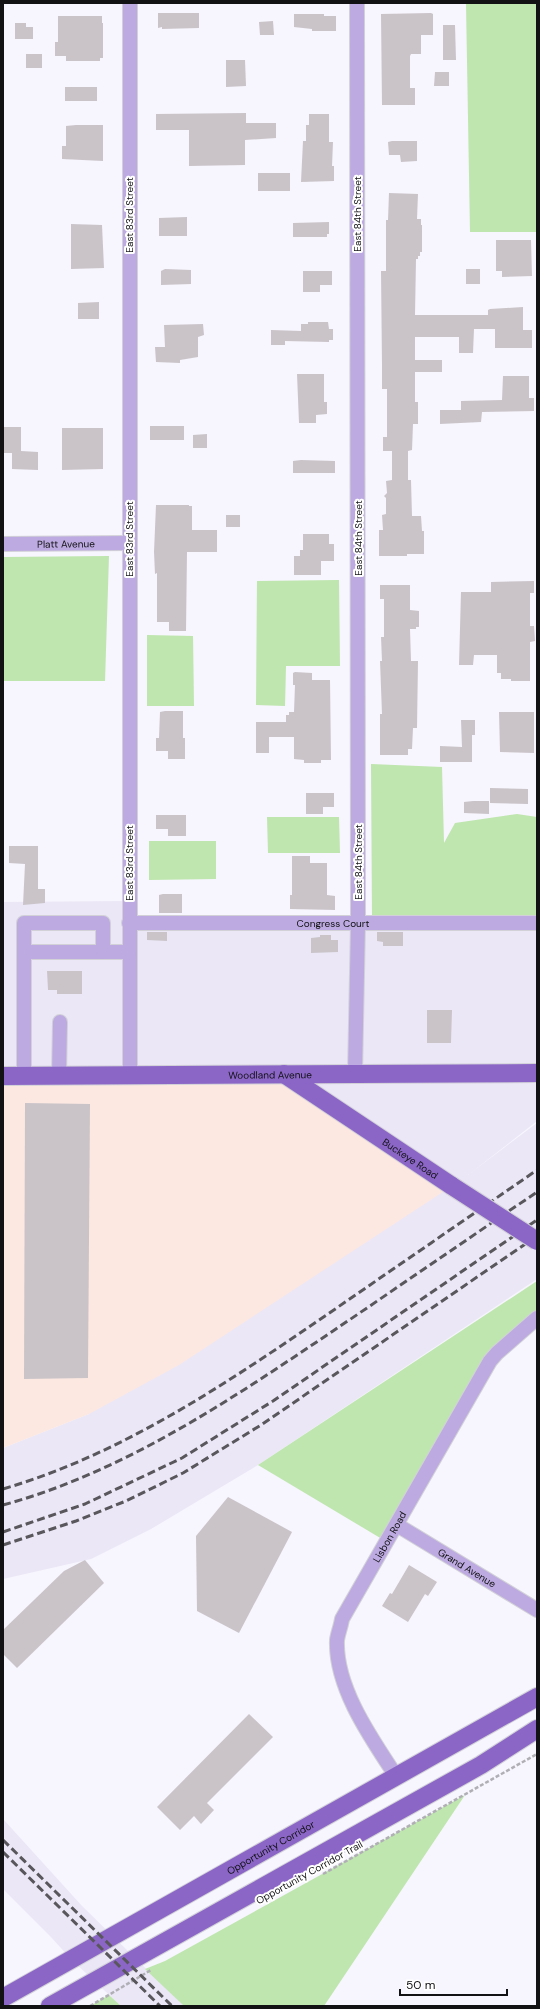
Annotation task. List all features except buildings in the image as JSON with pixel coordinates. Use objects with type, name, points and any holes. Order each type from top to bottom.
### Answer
[{"type":"main road","name":"Woodland Avenue","points":[[3,1076],[537,1073]]},
{"type":"main road","name":"Buckeye Road","points":[[284,1074],[537,1241]]},
{"type":"main road","name":"Opportunity Corridor","points":[[3,1998],[537,1697]]},
{"type":"main road","points":[[50,2006],[481,1765],[537,1729]]},
{"type":"street","name":"East 83rd Street","points":[[130,3],[130,1075]]},
{"type":"street","name":"East 84th Street","points":[[355,1074],[358,923],[357,3]]},
{"type":"street","name":"Platt Avenue","points":[[3,544],[129,544]]},
{"type":"street","points":[[24,1075],[24,923],[103,923],[103,952]]},
{"type":"street","name":"Congress Court","points":[[129,923],[537,923]]},
{"type":"street","points":[[24,952],[129,952]]},
{"type":"street","points":[[59,1075],[60,1022]]},
{"type":"street","name":"Lisbon Road","points":[[396,1776],[358,1714],[349,1695],[339,1658],[337,1640],[342,1619],[490,1361],[496,1353],[537,1318]]},
{"type":"street","name":"Grand Avenue","points":[[397,1525],[537,1610]]},
{"type":"path","name":"Opportunity Corridor Trail","points":[[319,1876],[537,1754]]},
{"type":"path","points":[[90,2006],[153,1968]]},
{"type":"shaded area","points":[[129,901],[129,923],[537,923],[537,1121],[468,1175],[537,1123],[537,1279],[258,1465],[151,1529],[91,1559],[3,1579],[3,1448],[89,1414],[3,1076],[3,902]]},
{"type":"shaded area","points":[[284,1074],[452,1186],[179,1365],[89,1414],[3,1448],[3,1076]]},
{"type":"shaded area","points":[[3,1819],[82,1906],[184,2006],[121,2006],[71,1959],[3,1889]]},
{"type":"green space","points":[[466,3],[536,3],[537,232],[470,232]]},
{"type":"green space","points":[[109,556],[105,681],[3,681],[3,557]]},
{"type":"green space","points":[[339,580],[340,666],[286,666],[285,706],[256,705],[257,581]]},
{"type":"green space","points":[[147,635],[193,636],[194,706],[147,706]]},
{"type":"green space","points":[[371,764],[442,767],[444,843],[455,823],[517,814],[537,817],[537,916],[372,918]]},
{"type":"green space","points":[[267,817],[339,817],[340,853],[268,853]]},
{"type":"green space","points":[[149,841],[216,841],[216,879],[149,880]]},
{"type":"green space","points":[[537,1281],[537,1318],[497,1353],[387,1542],[258,1465]]},
{"type":"green space","points":[[465,1795],[324,2006],[184,2006],[145,1969],[165,1961]]},
{"type":"green space","points":[[109,1995],[121,2006],[90,2006]]},
{"type":"railway","points":[[3,1489],[47,1474],[89,1457],[131,1437],[210,1392],[287,1342],[537,1170]]},
{"type":"railway","points":[[3,1505],[48,1491],[91,1474],[175,1432],[255,1383],[537,1192]]},
{"type":"railway","points":[[3,1532],[85,1504],[182,1458],[273,1401],[537,1220]]},
{"type":"railway","points":[[3,1545],[76,1521],[126,1501],[183,1473],[261,1425],[537,1236]]},
{"type":"railway","points":[[3,1840],[172,2006]]},
{"type":"railway","points":[[3,1852],[160,2006]]}]
